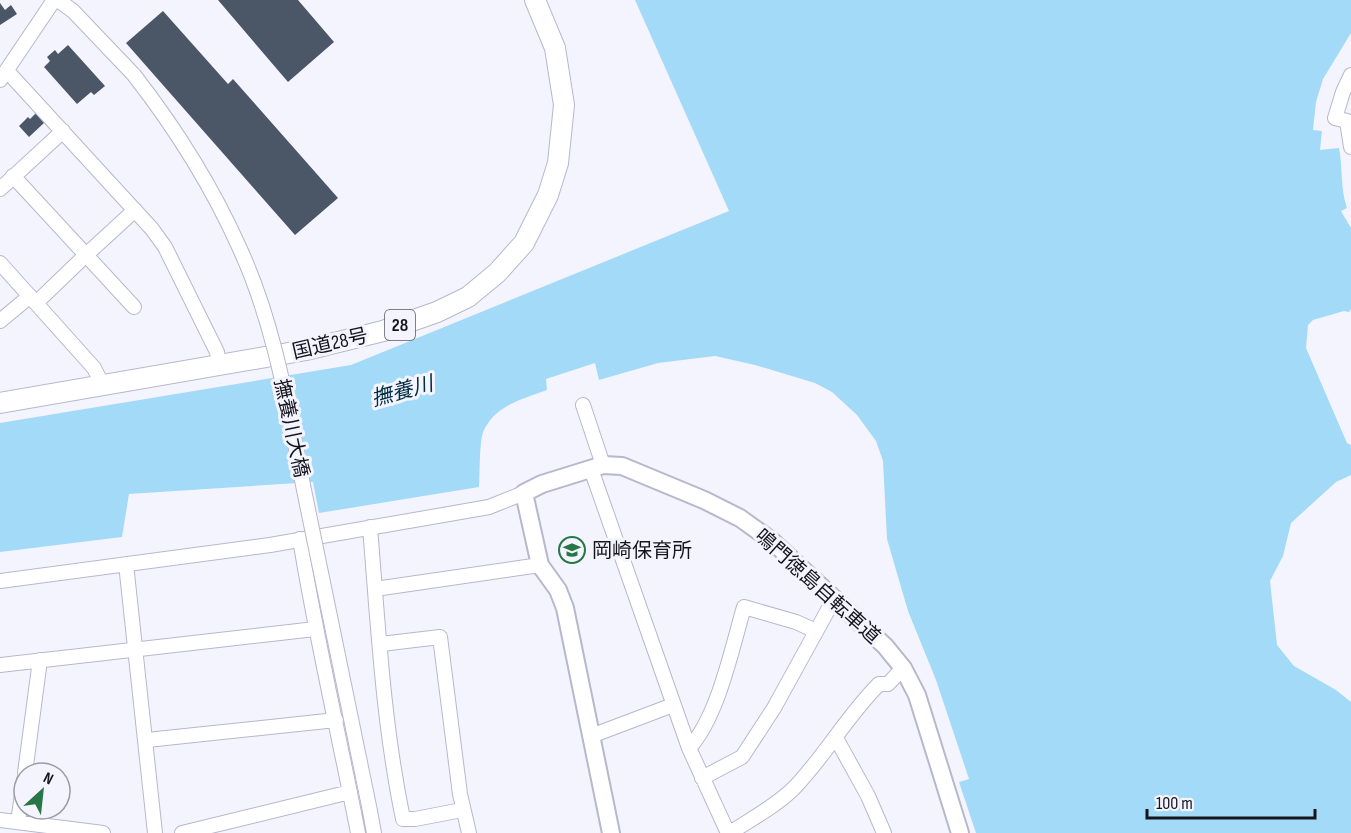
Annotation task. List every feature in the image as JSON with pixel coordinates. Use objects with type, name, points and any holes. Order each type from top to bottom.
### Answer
[{"type":"highway","name":"国道28号","points":[[0,403],[317,347],[383,331],[437,312],[468,297],[497,273],[524,243],[548,195],[558,163],[564,105],[555,48],[535,0]]},
{"type":"main road","name":"鳴門徳島自転車道","points":[[524,493],[542,484],[597,467],[622,466],[693,495],[740,518],[772,541],[885,646],[903,668],[917,695],[955,832]]},
{"type":"main road","points":[[524,493],[540,565],[558,590],[566,608],[611,833]]},
{"type":"street","name":"撫養川大橋","points":[[56,0],[73,11],[134,75],[164,114],[213,194],[241,250],[261,304],[281,375],[374,833]]},
{"type":"street","points":[[56,0],[4,76],[63,131],[135,210],[165,247],[217,352],[219,364]]},
{"type":"street","points":[[1351,75],[1335,118],[1347,121],[1351,147]]},
{"type":"street","points":[[0,189],[63,131]]},
{"type":"street","points":[[13,176],[134,307]]},
{"type":"street","points":[[0,321],[33,300],[135,210]]},
{"type":"street","points":[[0,263],[94,368],[102,386]]},
{"type":"street","points":[[583,405],[597,467],[673,705],[688,748],[729,833],[793,789],[836,738],[867,696],[879,684],[888,684],[903,668]]},
{"type":"street","points":[[0,581],[300,539],[489,507],[524,493]]},
{"type":"street","points":[[370,526],[386,719],[403,819],[415,819],[462,810]]},
{"type":"street","points":[[300,539],[315,629],[358,833]]},
{"type":"street","points":[[126,564],[147,740],[155,833]]},
{"type":"street","points":[[375,589],[540,565]]},
{"type":"street","points":[[702,778],[742,757],[774,708],[834,598]]},
{"type":"street","points":[[688,748],[699,737],[715,699],[727,668],[744,607],[796,622],[816,631]]},
{"type":"street","points":[[0,665],[315,629]]},
{"type":"street","points":[[381,644],[440,637],[462,810],[469,833]]},
{"type":"street","points":[[27,761],[40,660]]},
{"type":"street","points":[[591,736],[673,705]]},
{"type":"street","points":[[147,740],[336,720]]},
{"type":"street","points":[[836,738],[868,796],[884,833]]},
{"type":"street","points":[[182,833],[350,792]]},
{"type":"street","points":[[0,820],[103,833]]},
{"type":"water","name":"撫養川","points":[[635,0],[1351,0],[1351,33],[1323,79],[1316,102],[1313,130],[1322,131],[1320,150],[1339,148],[1343,193],[1347,208],[1341,211],[1351,228],[1351,309],[1349,312],[1344,311],[1313,320],[1308,325],[1306,348],[1347,443],[1351,445],[1351,475],[1336,482],[1291,523],[1283,556],[1270,581],[1277,645],[1294,666],[1336,690],[1351,702],[1351,833],[976,833],[959,782],[969,779],[936,680],[908,611],[887,539],[883,461],[876,441],[857,415],[832,392],[815,383],[715,356],[658,363],[599,380],[595,363],[546,379],[547,390],[511,404],[489,421],[481,441],[479,487],[319,513],[313,482],[129,494],[122,537],[0,552],[0,423],[351,365],[729,211]]},
{"type":"building","points":[[218,0],[298,0],[334,42],[288,82]]},
{"type":"building","points":[[0,3],[5,10],[11,5],[17,14],[0,25]]},
{"type":"building","points":[[163,11],[228,84],[233,79],[338,198],[295,235],[126,43]]},
{"type":"building","points":[[68,45],[105,86],[94,95],[91,92],[77,104],[44,67],[50,61],[47,57],[55,50],[58,54]]},
{"type":"building","points":[[36,113],[45,122],[29,137],[19,126]]},
{"type":"place","name":"岡崎保育所","points":[[572,550]]}]
